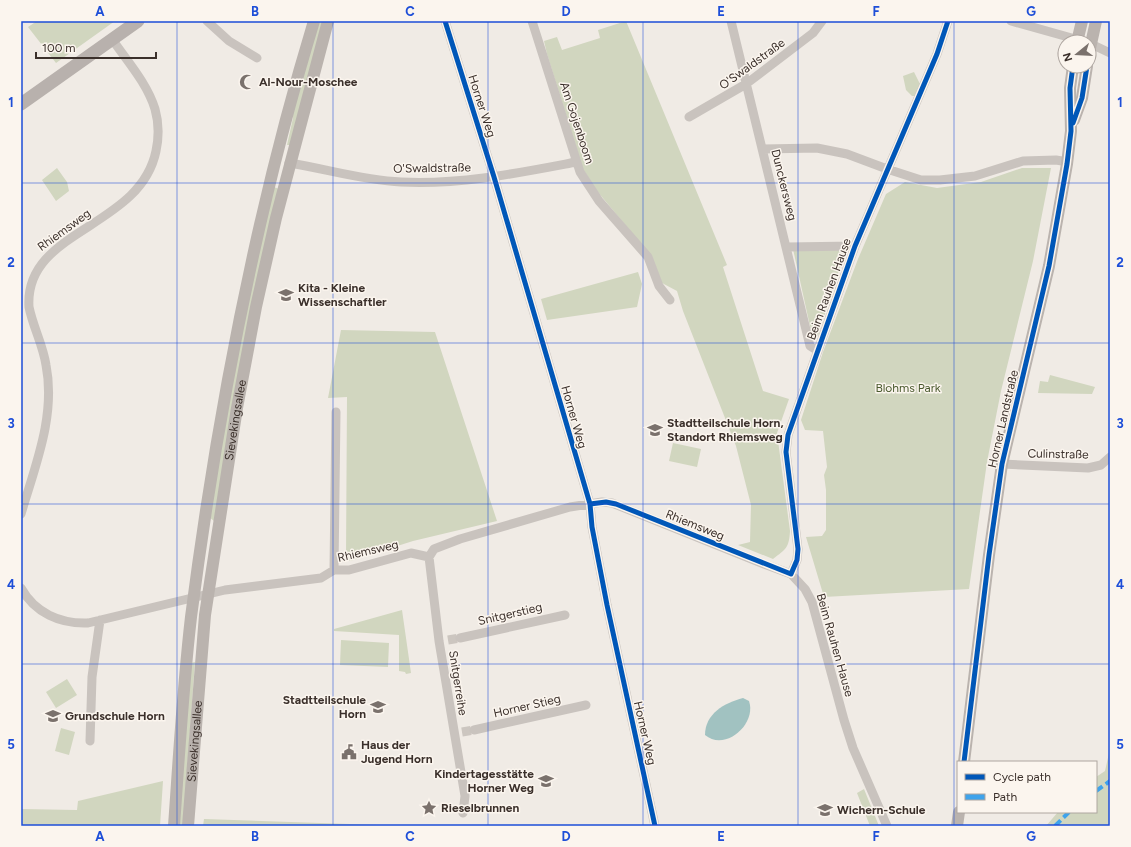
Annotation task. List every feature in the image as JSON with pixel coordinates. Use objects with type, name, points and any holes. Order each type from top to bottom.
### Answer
[{"type":"main road","points":[[21,104],[138,21]]},
{"type":"main road","name":"Sievekingsallee","points":[[174,826],[188,649],[194,598],[226,387],[250,274],[277,160],[314,21]]},
{"type":"main road","name":"Sievekingsallee","points":[[188,826],[194,736],[208,594],[248,347],[289,163],[328,21]]},
{"type":"main road","points":[[1082,21],[1084,34]]},
{"type":"main road","points":[[1090,34],[1096,21]]},
{"type":"main road","name":"Horner Landstraße","points":[[964,761],[989,555],[1002,464],[1049,266],[1068,162],[1071,131],[1070,88],[1072,74]]},
{"type":"main road","name":"Horner Landstraße","points":[[1071,131],[1082,98],[1086,74]]},
{"type":"main road","points":[[277,160],[289,163]]},
{"type":"main road","points":[[957,826],[959,813]]},
{"type":"street","points":[[207,21],[229,41],[257,58]]},
{"type":"street","name":"Horner Weg","points":[[445,21],[494,177],[590,504],[592,527],[607,605],[655,826]]},
{"type":"street","name":"Am Gojenboom","points":[[532,21],[576,162],[586,182],[599,201],[648,257],[659,286],[670,300]]},
{"type":"street","name":"Dunckersweg","points":[[731,21],[810,346],[818,351]]},
{"type":"street","name":"O'Swaldstraße","points":[[689,118],[746,84],[813,33],[822,21]]},
{"type":"street","name":"Beim Rauhen Hause","points":[[887,826],[856,754],[844,720],[812,602],[805,589],[791,574],[797,560],[798,549],[786,452],[792,424],[854,246],[934,61],[948,21]]},
{"type":"street","points":[[1011,21],[1057,35]]},
{"type":"street","name":"Rhiemsweg","points":[[21,514],[42,443],[49,405],[46,365],[29,307],[28,297],[31,280],[36,270],[48,255],[119,206],[138,189],[154,162],[158,143],[157,120],[150,97],[112,39]]},
{"type":"street","points":[[1097,48],[1110,52]]},
{"type":"street","points":[[763,150],[817,148],[847,154],[921,180],[940,180],[975,176],[1022,160],[1056,160],[1068,162]]},
{"type":"street","name":"O'Swaldstraße","points":[[289,163],[352,177],[401,182],[454,182],[494,177],[576,162]]},
{"type":"street","points":[[787,247],[854,246]]},
{"type":"street","name":"Rhiemsweg","points":[[334,570],[336,412]]},
{"type":"street","name":"Culinstraße","points":[[1002,464],[1088,468],[1101,465],[1110,457]]},
{"type":"street","name":"Rhiemsweg","points":[[21,588],[28,600],[35,606],[48,615],[62,621],[78,623],[100,620],[225,590],[321,578],[334,570],[349,570],[411,553],[429,557],[434,549],[440,545],[570,507],[606,502],[616,504],[791,574]]},
{"type":"street","name":"Snitgerreihe","points":[[429,557],[458,733],[465,796],[463,813]]},
{"type":"street","name":"Snitgerstieg","points":[[460,638],[565,615]]},
{"type":"street","points":[[90,741],[92,677],[100,620]]},
{"type":"street","name":"Horner Stieg","points":[[474,730],[586,705]]},
{"type":"green space","points":[[37,21],[115,21],[56,63],[28,27]]},
{"type":"green space","points":[[318,21],[324,21],[290,145],[287,145],[293,118],[292,111]]},
{"type":"green space","points":[[626,21],[727,265],[723,267],[763,391],[789,399],[777,433],[790,537],[786,548],[773,559],[738,545],[750,542],[751,505],[736,446],[683,311],[677,291],[662,283],[652,257],[597,191],[583,169],[547,54],[544,41],[557,37],[562,50],[600,38],[598,30]]},
{"type":"green space","points":[[914,72],[921,86],[916,96],[912,96],[906,90],[903,76]]},
{"type":"green space","points":[[57,168],[67,182],[69,191],[56,201],[42,180]]},
{"type":"green space","name":"Blohms Park","points":[[1022,168],[1051,168],[1033,261],[1001,391],[987,462],[969,589],[824,597],[806,537],[822,536],[826,530],[826,490],[824,475],[827,467],[823,431],[805,430],[801,420],[823,352],[858,259],[886,194],[905,182],[937,188],[981,182]]},
{"type":"green space","points":[[274,187],[279,189],[214,521],[209,517],[247,303]]},
{"type":"green space","points":[[846,248],[818,336],[812,335],[793,249]]},
{"type":"green space","points":[[638,272],[642,284],[637,307],[547,320],[541,299]]},
{"type":"green space","points":[[341,330],[435,332],[497,521],[413,541],[350,561],[346,557],[347,397],[328,398]]},
{"type":"green space","points":[[1050,375],[1095,387],[1092,394],[1038,393],[1040,381],[1048,382]]},
{"type":"green space","points":[[673,443],[701,449],[697,467],[669,461]]},
{"type":"green space","points":[[402,610],[411,673],[406,674],[405,672],[399,671],[399,635],[334,631],[334,629]]},
{"type":"green space","points":[[341,640],[389,643],[388,667],[340,665]]},
{"type":"green space","points":[[195,662],[183,826],[179,826],[190,663]]},
{"type":"green space","points":[[67,679],[77,695],[56,708],[46,692]]},
{"type":"green space","points":[[61,728],[75,732],[69,755],[55,751]]},
{"type":"green space","points":[[1110,749],[1110,826],[1046,826],[1057,813],[1097,813],[1097,776],[1105,771]]},
{"type":"green space","points":[[163,781],[160,826],[21,826],[21,809],[77,810],[78,801]]},
{"type":"green space","points":[[864,789],[879,826],[870,826],[857,793]]},
{"type":"green space","points":[[204,819],[409,826],[203,826]]},
{"type":"water","points":[[743,698],[749,701],[750,710],[744,726],[738,733],[730,738],[721,740],[713,739],[705,735],[708,721],[717,710],[729,703]]},
{"type":"tunnel","points":[[448,640],[460,638]]},
{"type":"tunnel","points":[[462,732],[474,730]]},
{"type":"marked path","points":[[1097,790],[1110,781]]},
{"type":"marked path","points":[[1055,826],[1068,813]]},
{"type":"cycle path","points":[[445,21],[494,177],[590,504],[592,527],[607,605],[655,826]]},
{"type":"cycle path","points":[[590,504],[606,502],[616,504],[791,574],[797,560],[798,549],[786,452],[788,435],[855,246],[937,54],[948,21]]},
{"type":"cycle path","points":[[964,761],[989,555],[1002,464],[1049,266],[1067,164],[1071,131],[1070,88],[1072,74]]},
{"type":"cycle path","points":[[1073,123],[1082,98],[1086,74]]},
{"type":"place","name":"Al-Nour-Moschee","points":[[247,82]]},
{"type":"place","name":"Kita - Kleine Wissenschaftler","points":[[286,295]]},
{"type":"place","name":"Stadtteilschule Horn, Standort Rhiemsweg","points":[[655,430]]},
{"type":"place","name":"Stadtteilschule Horn","points":[[378,707]]},
{"type":"place","name":"Grundschule Horn","points":[[53,716]]},
{"type":"place","name":"Haus der Jugend Horn","points":[[349,752]]},
{"type":"place","name":"Kindertagesstätte Horner Weg","points":[[546,781]]},
{"type":"place","name":"Rieselbrunnen","points":[[429,808]]},
{"type":"place","name":"Wichern-Schule","points":[[825,810]]}]
